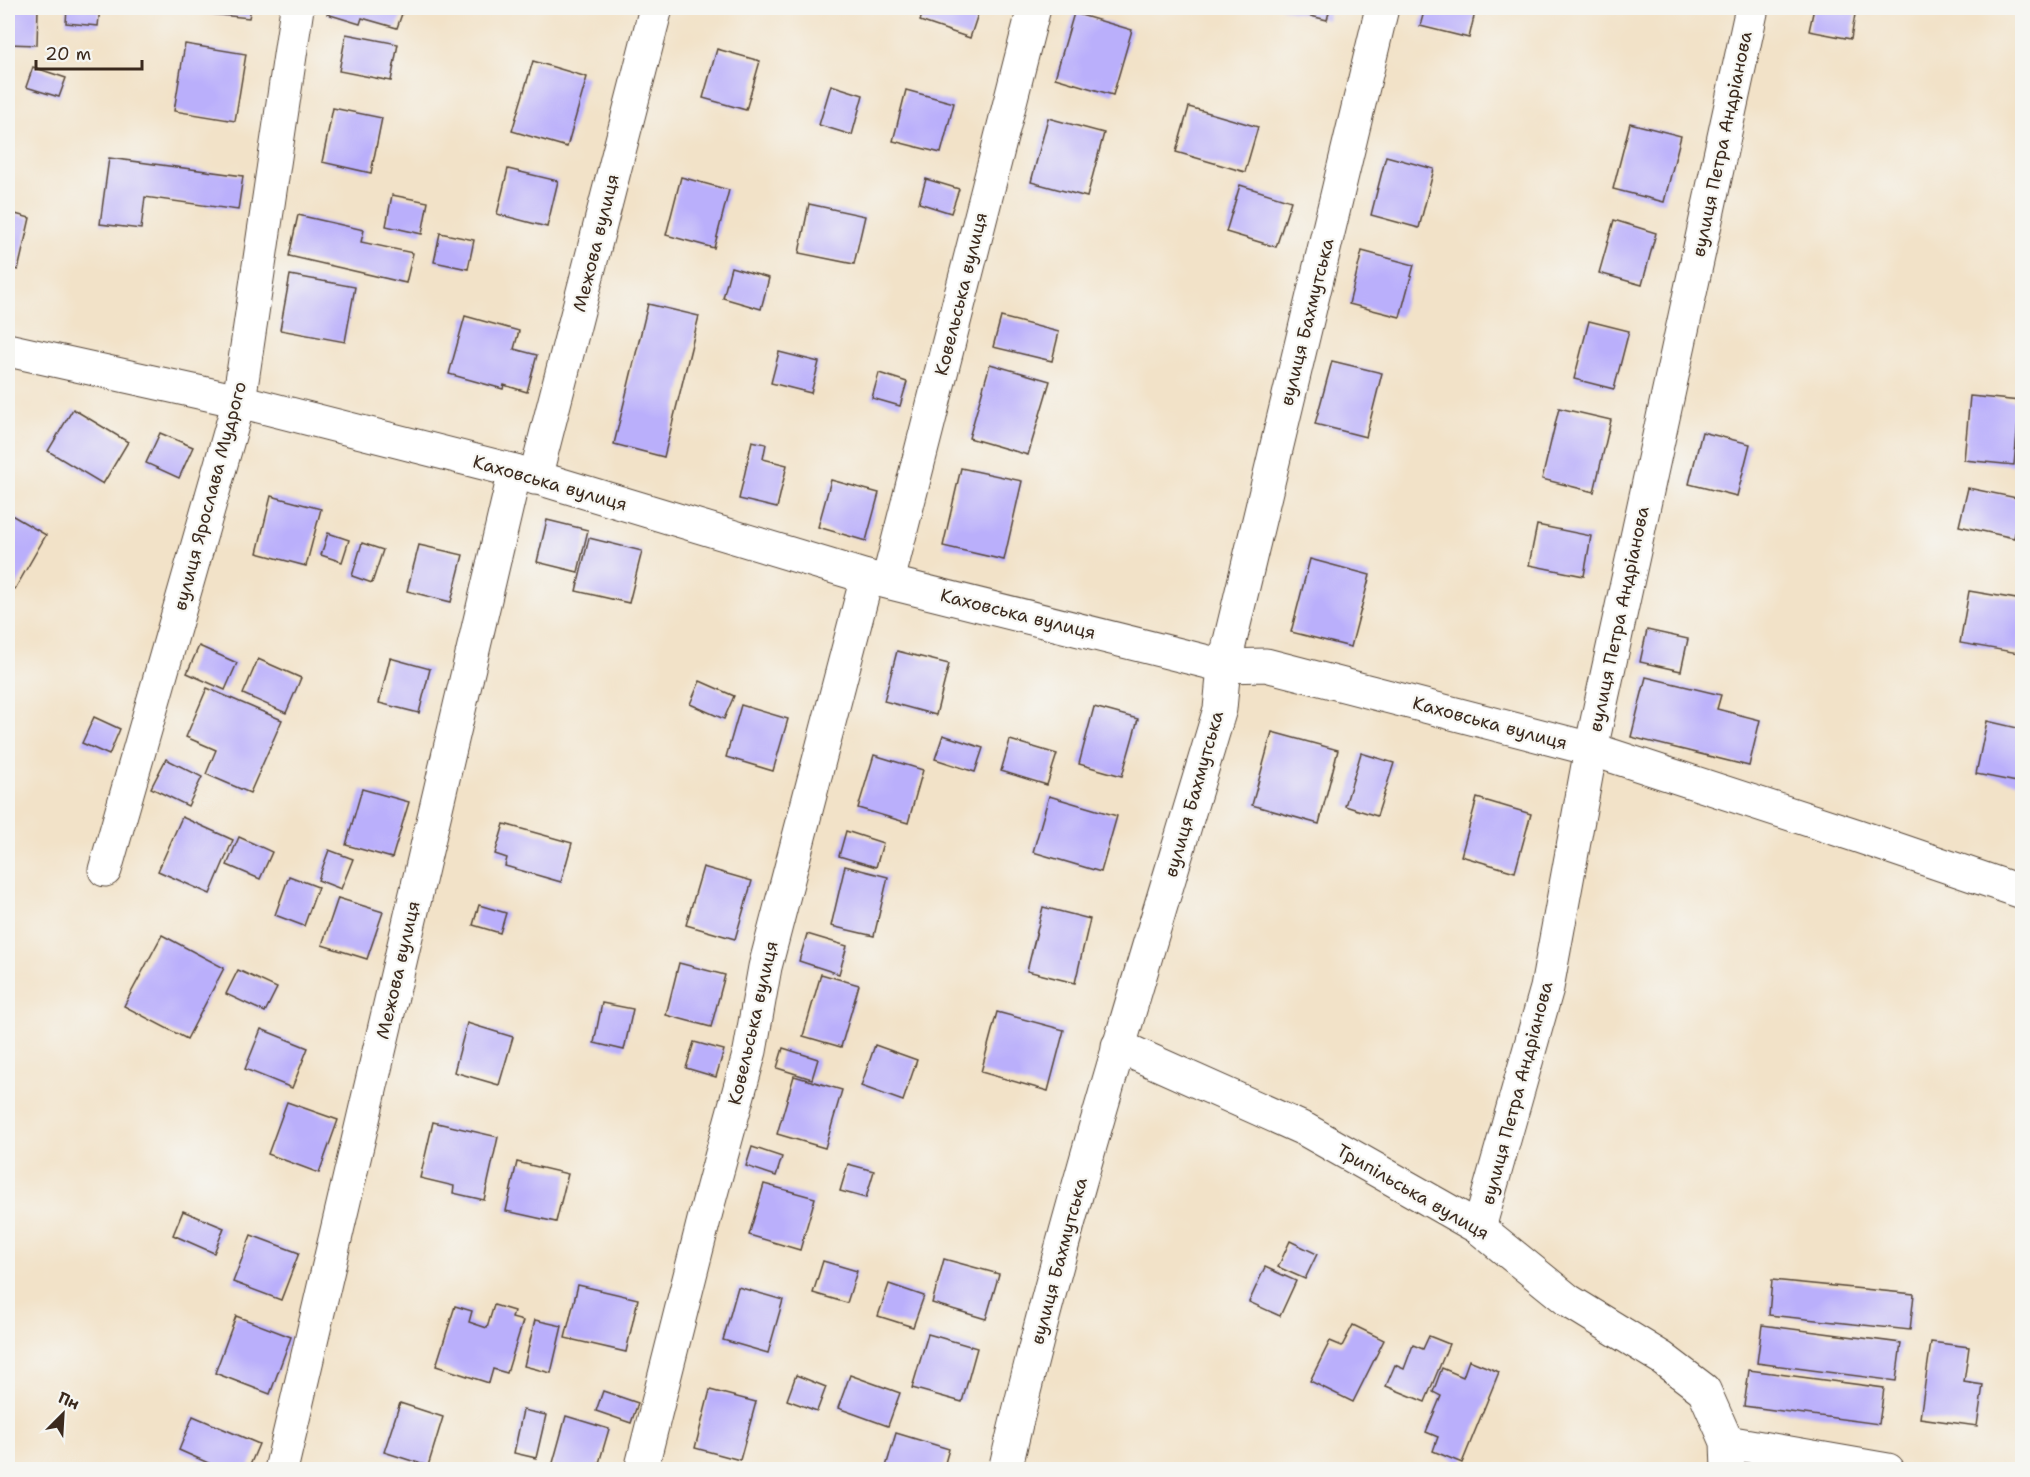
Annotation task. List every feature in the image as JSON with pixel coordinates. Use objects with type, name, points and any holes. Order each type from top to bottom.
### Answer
[{"type":"street","name":"вулиця Ярослава Мудрого","points":[[105,870],[239,401],[297,8]]},
{"type":"street","name":"Межова вулиця","points":[[281,1470],[525,475],[656,8]]},
{"type":"street","name":"Ковельська вулиця","points":[[641,1470],[706,1212],[750,1050],[765,967],[878,579],[1034,8]]},
{"type":"street","name":"вулиця Бахмутська","points":[[1005,1470],[1024,1390],[1118,1046],[1220,709],[1224,666],[1382,8]]},
{"type":"street","name":"вулиця Петра Андріанова","points":[[1479,1228],[1547,988],[1591,749],[1752,8]]},
{"type":"street","name":"Каховська вулиця","points":[[8,350],[239,401],[525,475],[878,579],[1224,666],[1266,665],[1591,749],[2022,892]]},
{"type":"street","name":"Трипільська вулиця","points":[[1118,1046],[1306,1130],[1479,1228],[1569,1300],[1662,1358],[1704,1390],[1728,1456]]},
{"type":"street","points":[[1728,1456],[1888,1470]]},
{"type":"building","points":[[8,8],[38,8],[37,45],[8,44]]},
{"type":"building","points":[[67,8],[100,8],[98,26],[66,23]]},
{"type":"building","points":[[193,8],[251,8],[249,18],[192,12]]},
{"type":"building","points":[[329,8],[404,8],[397,28],[362,18],[360,24],[327,14]]},
{"type":"building","points":[[924,8],[980,8],[970,38],[920,21]]},
{"type":"building","points":[[1279,8],[1330,8],[1327,20]]},
{"type":"building","points":[[1425,8],[1476,8],[1469,38],[1420,26]]},
{"type":"building","points":[[1814,8],[1856,8],[1851,39],[1809,31]]},
{"type":"building","points":[[1074,13],[1132,30],[1113,95],[1055,78]]},
{"type":"building","points":[[346,34],[398,44],[391,81],[339,71]]},
{"type":"building","points":[[185,44],[246,54],[235,121],[174,111]]},
{"type":"building","points":[[717,49],[760,61],[746,110],[703,98]]},
{"type":"building","points":[[533,61],[587,77],[567,147],[512,131]]},
{"type":"building","points":[[33,67],[66,78],[59,97],[26,87]]},
{"type":"building","points":[[831,85],[863,95],[852,135],[819,125]]},
{"type":"building","points":[[906,90],[954,103],[941,153],[893,141]]},
{"type":"building","points":[[1189,107],[1258,127],[1245,172],[1176,152]]},
{"type":"building","points":[[333,108],[382,118],[371,173],[322,162]]},
{"type":"building","points":[[1048,118],[1104,133],[1087,197],[1031,182]]},
{"type":"building","points":[[1630,123],[1681,136],[1664,202],[1613,189]]},
{"type":"building","points":[[1386,156],[1434,169],[1419,228],[1371,215]]},
{"type":"building","points":[[109,158],[243,176],[238,210],[145,197],[141,229],[100,224]]},
{"type":"building","points":[[508,169],[558,181],[547,227],[497,214]]},
{"type":"building","points":[[681,177],[729,190],[714,248],[666,235]]},
{"type":"building","points":[[926,179],[959,189],[951,213],[919,203]]},
{"type":"building","points":[[1240,185],[1291,201],[1276,247],[1226,232]]},
{"type":"building","points":[[392,195],[428,202],[422,234],[386,226]]},
{"type":"building","points":[[809,204],[865,216],[854,264],[799,253]]},
{"type":"building","points":[[8,212],[30,218],[18,270],[8,267]]},
{"type":"building","points":[[298,215],[364,230],[361,242],[413,253],[406,283],[289,256]]},
{"type":"building","points":[[1614,220],[1656,233],[1642,285],[1599,273]]},
{"type":"building","points":[[440,233],[474,240],[468,269],[434,262]]},
{"type":"building","points":[[1362,251],[1414,265],[1400,317],[1349,304]]},
{"type":"building","points":[[731,267],[769,278],[761,309],[723,298]]},
{"type":"building","points":[[290,275],[355,287],[345,342],[280,330]]},
{"type":"building","points":[[648,304],[699,316],[664,457],[614,444]]},
{"type":"building","points":[[465,316],[519,331],[514,349],[537,355],[527,392],[504,385],[503,389],[449,374]]},
{"type":"building","points":[[1001,317],[1059,332],[1052,361],[993,347]]},
{"type":"building","points":[[1589,321],[1629,331],[1614,389],[1574,379]]},
{"type":"building","points":[[779,352],[819,362],[811,393],[771,383]]},
{"type":"building","points":[[1332,361],[1382,373],[1366,437],[1315,424]]},
{"type":"building","points":[[990,364],[1050,381],[1028,455],[969,438]]},
{"type":"building","points":[[879,373],[907,382],[900,406],[872,398]]},
{"type":"building","points":[[1970,396],[2020,401],[2014,465],[1964,460]]},
{"type":"building","points":[[1559,408],[1611,420],[1594,492],[1542,479]]},
{"type":"building","points":[[73,409],[128,442],[103,484],[48,451]]},
{"type":"building","points":[[1702,432],[1750,444],[1737,496],[1689,484]]},
{"type":"building","points":[[160,433],[193,447],[179,478],[146,463]]},
{"type":"building","points":[[752,441],[766,444],[763,459],[787,465],[777,508],[739,499]]},
{"type":"building","points":[[961,468],[1022,481],[1004,560],[943,546]]},
{"type":"building","points":[[831,480],[879,493],[866,541],[818,527]]},
{"type":"building","points":[[1968,488],[2022,499],[2014,538],[1959,526]]},
{"type":"building","points":[[271,496],[321,509],[306,566],[257,553]]},
{"type":"building","points":[[8,513],[46,535],[15,589],[8,585]]},
{"type":"building","points":[[547,520],[588,530],[578,572],[537,562]]},
{"type":"building","points":[[1537,525],[1591,536],[1584,576],[1529,565]]},
{"type":"building","points":[[328,533],[349,540],[342,562],[321,555]]},
{"type":"building","points":[[589,538],[642,551],[629,603],[576,591]]},
{"type":"building","points":[[362,543],[383,550],[372,583],[352,576]]},
{"type":"building","points":[[419,545],[463,555],[451,602],[407,591]]},
{"type":"building","points":[[1310,559],[1370,575],[1351,647],[1291,632]]},
{"type":"building","points":[[1969,591],[2022,600],[2022,629],[2018,653],[1960,643]]},
{"type":"building","points":[[1647,630],[1688,639],[1681,671],[1640,662]]},
{"type":"building","points":[[199,646],[237,663],[225,690],[187,673]]},
{"type":"building","points":[[897,651],[949,664],[936,715],[884,701]]},
{"type":"building","points":[[390,658],[430,669],[419,713],[379,703]]},
{"type":"building","points":[[258,659],[301,678],[286,713],[243,694]]},
{"type":"building","points":[[1646,677],[1721,695],[1717,709],[1760,720],[1749,766],[1631,737]]},
{"type":"building","points":[[700,681],[734,696],[724,719],[690,704]]},
{"type":"building","points":[[207,688],[282,720],[250,793],[206,774],[216,750],[186,737]]},
{"type":"building","points":[[741,705],[788,719],[773,771],[726,757]]},
{"type":"building","points":[[1094,707],[1138,719],[1122,776],[1079,764]]},
{"type":"building","points":[[94,717],[120,729],[109,755],[82,743]]},
{"type":"building","points":[[1987,721],[2022,729],[2022,783],[1976,774]]},
{"type":"building","points":[[1272,732],[1338,750],[1319,824],[1252,805]]},
{"type":"building","points":[[943,735],[983,748],[975,772],[935,759]]},
{"type":"building","points":[[1010,740],[1057,754],[1047,785],[1001,771]]},
{"type":"building","points":[[1361,753],[1394,763],[1377,816],[1345,806]]},
{"type":"building","points":[[874,755],[923,770],[908,823],[858,808]]},
{"type":"building","points":[[166,759],[202,777],[188,806],[151,788]]},
{"type":"building","points":[[362,789],[409,802],[392,858],[346,845]]},
{"type":"building","points":[[1049,796],[1117,816],[1101,872],[1033,852]]},
{"type":"building","points":[[1477,798],[1531,814],[1515,872],[1461,856]]},
{"type":"building","points":[[182,817],[233,840],[210,894],[158,871]]},
{"type":"building","points":[[504,824],[572,843],[561,882],[505,866],[507,858],[495,854]]},
{"type":"building","points":[[846,831],[883,843],[876,867],[839,856]]},
{"type":"building","points":[[239,837],[272,852],[260,879],[227,865]]},
{"type":"building","points":[[329,850],[353,859],[341,889],[318,880]]},
{"type":"building","points":[[845,866],[888,877],[874,936],[831,926]]},
{"type":"building","points":[[703,867],[752,881],[735,939],[686,925]]},
{"type":"building","points":[[289,876],[318,887],[304,926],[275,915]]},
{"type":"building","points":[[338,898],[383,912],[367,959],[322,945]]},
{"type":"building","points":[[479,905],[506,913],[500,933],[473,925]]},
{"type":"building","points":[[1043,907],[1090,919],[1075,983],[1027,971]]},
{"type":"building","points":[[807,934],[847,946],[839,974],[799,961]]},
{"type":"building","points":[[162,935],[224,968],[187,1039],[124,1006]]},
{"type":"building","points":[[679,963],[725,975],[711,1027],[666,1015]]},
{"type":"building","points":[[238,970],[277,988],[265,1012],[226,994]]},
{"type":"building","points":[[821,974],[859,985],[841,1047],[803,1036]]},
{"type":"building","points":[[602,1003],[633,1009],[624,1050],[594,1043]]},
{"type":"building","points":[[997,1012],[1064,1030],[1048,1091],[981,1072]]},
{"type":"building","points":[[467,1023],[513,1037],[499,1085],[454,1072]]},
{"type":"building","points":[[261,1029],[308,1048],[292,1088],[245,1069]]},
{"type":"building","points":[[694,1042],[724,1050],[716,1077],[686,1068]]},
{"type":"building","points":[[875,1045],[917,1060],[903,1101],[861,1086]]},
{"type":"building","points":[[783,1048],[818,1059],[812,1079],[777,1068]]},
{"type":"building","points":[[794,1076],[842,1090],[825,1148],[777,1134]]},
{"type":"building","points":[[287,1102],[338,1120],[319,1173],[268,1154]]},
{"type":"building","points":[[433,1122],[498,1137],[484,1200],[453,1193],[454,1186],[420,1178]]},
{"type":"building","points":[[752,1147],[782,1157],[776,1176],[746,1166]]},
{"type":"building","points":[[517,1162],[568,1174],[556,1222],[506,1211]]},
{"type":"building","points":[[848,1164],[874,1171],[866,1198],[840,1191]]},
{"type":"building","points":[[764,1184],[815,1198],[800,1250],[749,1235]]},
{"type":"building","points":[[183,1211],[224,1228],[214,1253],[173,1235]]},
{"type":"building","points":[[251,1235],[299,1253],[281,1300],[233,1282]]},
{"type":"building","points":[[1290,1241],[1317,1254],[1305,1279],[1278,1267]]},
{"type":"building","points":[[944,1259],[999,1274],[986,1319],[932,1303]]},
{"type":"building","points":[[823,1261],[857,1271],[847,1303],[813,1293]]},
{"type":"building","points":[[1265,1267],[1296,1281],[1280,1316],[1249,1302]]},
{"type":"building","points":[[1772,1280],[1914,1294],[1910,1330],[1769,1315]]},
{"type":"building","points":[[889,1284],[924,1296],[913,1327],[878,1316]]},
{"type":"building","points":[[578,1285],[638,1299],[626,1352],[565,1338]]},
{"type":"building","points":[[738,1287],[783,1300],[768,1353],[723,1340]]},
{"type":"building","points":[[494,1305],[514,1311],[512,1318],[523,1321],[507,1373],[493,1369],[489,1383],[436,1366],[455,1306],[472,1311],[469,1322],[487,1328]]},
{"type":"building","points":[[236,1316],[291,1337],[270,1394],[215,1373]]},
{"type":"building","points":[[535,1320],[562,1326],[551,1373],[524,1366]]},
{"type":"building","points":[[1353,1325],[1384,1340],[1353,1402],[1310,1381],[1330,1341],[1342,1346]]},
{"type":"building","points":[[1762,1325],[1901,1343],[1896,1381],[1757,1363]]},
{"type":"building","points":[[928,1334],[977,1348],[962,1402],[912,1388]]},
{"type":"building","points":[[1429,1336],[1449,1344],[1425,1402],[1386,1386],[1395,1365],[1404,1369],[1413,1345],[1423,1349]]},
{"type":"building","points":[[1931,1342],[1969,1347],[1964,1382],[1983,1385],[1977,1426],[1920,1418]]},
{"type":"building","points":[[1469,1360],[1499,1372],[1462,1463],[1433,1451],[1438,1437],[1426,1432],[1441,1396],[1433,1392],[1442,1368],[1463,1377]]},
{"type":"building","points":[[1749,1370],[1884,1388],[1879,1424],[1744,1406]]},
{"type":"building","points":[[796,1375],[826,1387],[817,1411],[787,1400]]},
{"type":"building","points":[[850,1375],[900,1393],[888,1426],[838,1408]]},
{"type":"building","points":[[710,1390],[756,1402],[740,1460],[695,1448]]},
{"type":"building","points":[[603,1391],[638,1403],[631,1423],[596,1411]]},
{"type":"building","points":[[400,1403],[443,1417],[428,1466],[384,1452]]},
{"type":"building","points":[[523,1410],[546,1415],[536,1458],[514,1453]]},
{"type":"building","points":[[193,1416],[259,1444],[248,1470],[224,1470],[179,1450]]},
{"type":"building","points":[[566,1416],[609,1429],[597,1470],[551,1470]]},
{"type":"building","points":[[896,1433],[949,1449],[943,1470],[885,1470]]}]
